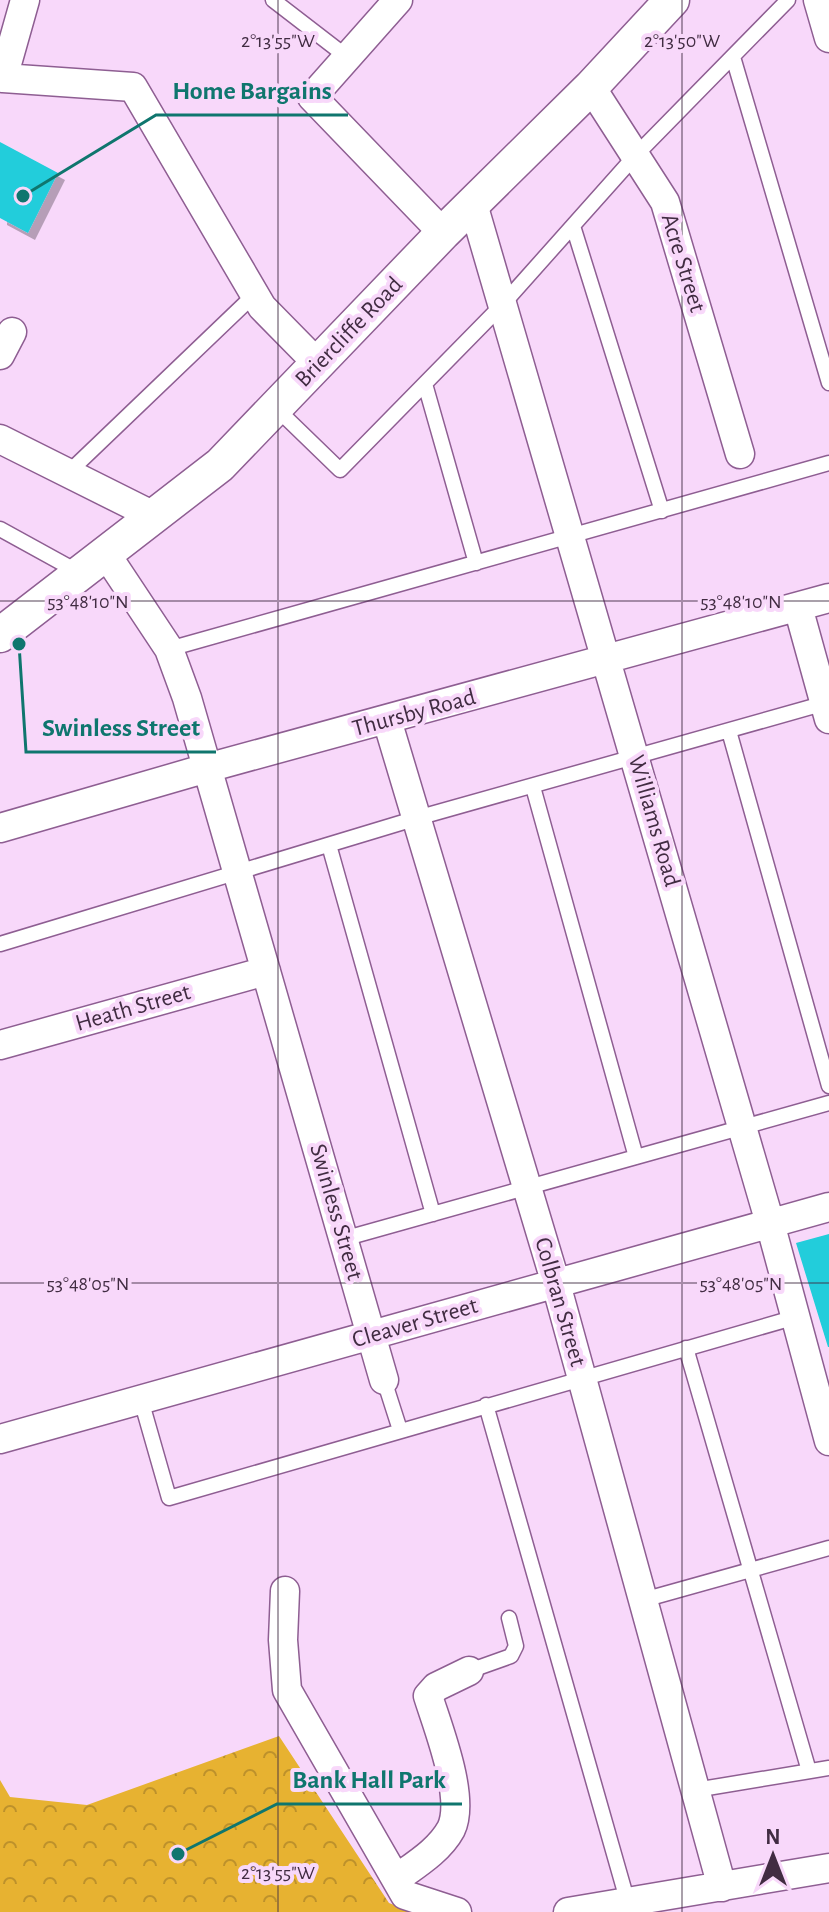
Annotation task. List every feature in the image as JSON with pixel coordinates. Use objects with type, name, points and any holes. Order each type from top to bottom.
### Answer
[{"type":"street","points":[[25,0],[3,78],[133,87],[262,307],[319,365]]},
{"type":"street","points":[[398,0],[312,97],[443,233]]},
{"type":"street","name":"Briercliffe Road","points":[[3,628],[93,564],[220,465],[443,233],[591,87],[672,0]]},
{"type":"street","points":[[818,0],[829,38]]},
{"type":"street","name":"Acre Street","points":[[591,87],[665,202],[740,454]]},
{"type":"street","name":"Williams Road","points":[[473,204],[770,1223],[829,1441]]},
{"type":"street","points":[[0,439],[154,516]]},
{"type":"street","name":"Swinless Street","points":[[93,564],[169,649],[187,698],[384,1380]]},
{"type":"street","name":"Thursby Road","points":[[0,828],[207,768],[829,598]]},
{"type":"street","points":[[798,607],[828,708]]},
{"type":"street","name":"Colbran Street","points":[[387,720],[556,1284],[722,1887]]},
{"type":"street","name":"Heath Street","points":[[0,1045],[266,971]]},
{"type":"street","name":"Cleaver Street","points":[[0,1439],[829,1207]]},
{"type":"street","points":[[285,1591],[283,1640],[287,1690],[405,1895],[457,1912]]},
{"type":"street","points":[[396,1879],[437,1848],[452,1827],[455,1779],[428,1696],[436,1687],[469,1671]]},
{"type":"street","points":[[568,1912],[829,1868]]},
{"type":"lane","points":[[273,0],[347,57]]},
{"type":"lane","points":[[276,408],[340,470],[503,304],[635,156],[788,0]]},
{"type":"lane","points":[[733,57],[829,383]]},
{"type":"lane","points":[[573,226],[662,511]]},
{"type":"lane","points":[[68,473],[255,294]]},
{"type":"lane","points":[[425,384],[476,563]]},
{"type":"lane","points":[[169,649],[829,463]]},
{"type":"lane","points":[[0,529],[93,564]]},
{"type":"lane","points":[[0,944],[417,818],[729,731],[828,708]]},
{"type":"lane","points":[[729,731],[829,1086]]},
{"type":"lane","points":[[533,787],[636,1157]]},
{"type":"lane","points":[[329,845],[433,1214]]},
{"type":"lane","points":[[343,1239],[829,1103]]},
{"type":"lane","points":[[141,1400],[169,1498],[796,1317]]},
{"type":"lane","points":[[686,1348],[809,1771]]},
{"type":"lane","points":[[384,1380],[400,1430]]},
{"type":"lane","points":[[486,1405],[628,1903]]},
{"type":"lane","points":[[643,1600],[829,1548]]},
{"type":"lane","points":[[469,1671],[511,1656],[516,1646],[509,1618]]},
{"type":"lane","points":[[695,1790],[829,1768]]},
{"type":"green space","points":[[279,1736],[389,1903],[413,1912],[0,1912],[0,1780],[10,1797],[87,1805]]},
{"type":"building","points":[[0,142],[58,173],[28,233],[0,218]]},
{"type":"building","points":[[829,1234],[829,1347],[828,1347],[796,1243]]},
{"type":"place","name":"Home Bargains","points":[[23,196]]},
{"type":"place","name":"Swinless Street","points":[[19,644]]},
{"type":"place","name":"Bank Hall Park","points":[[178,1854]]}]
